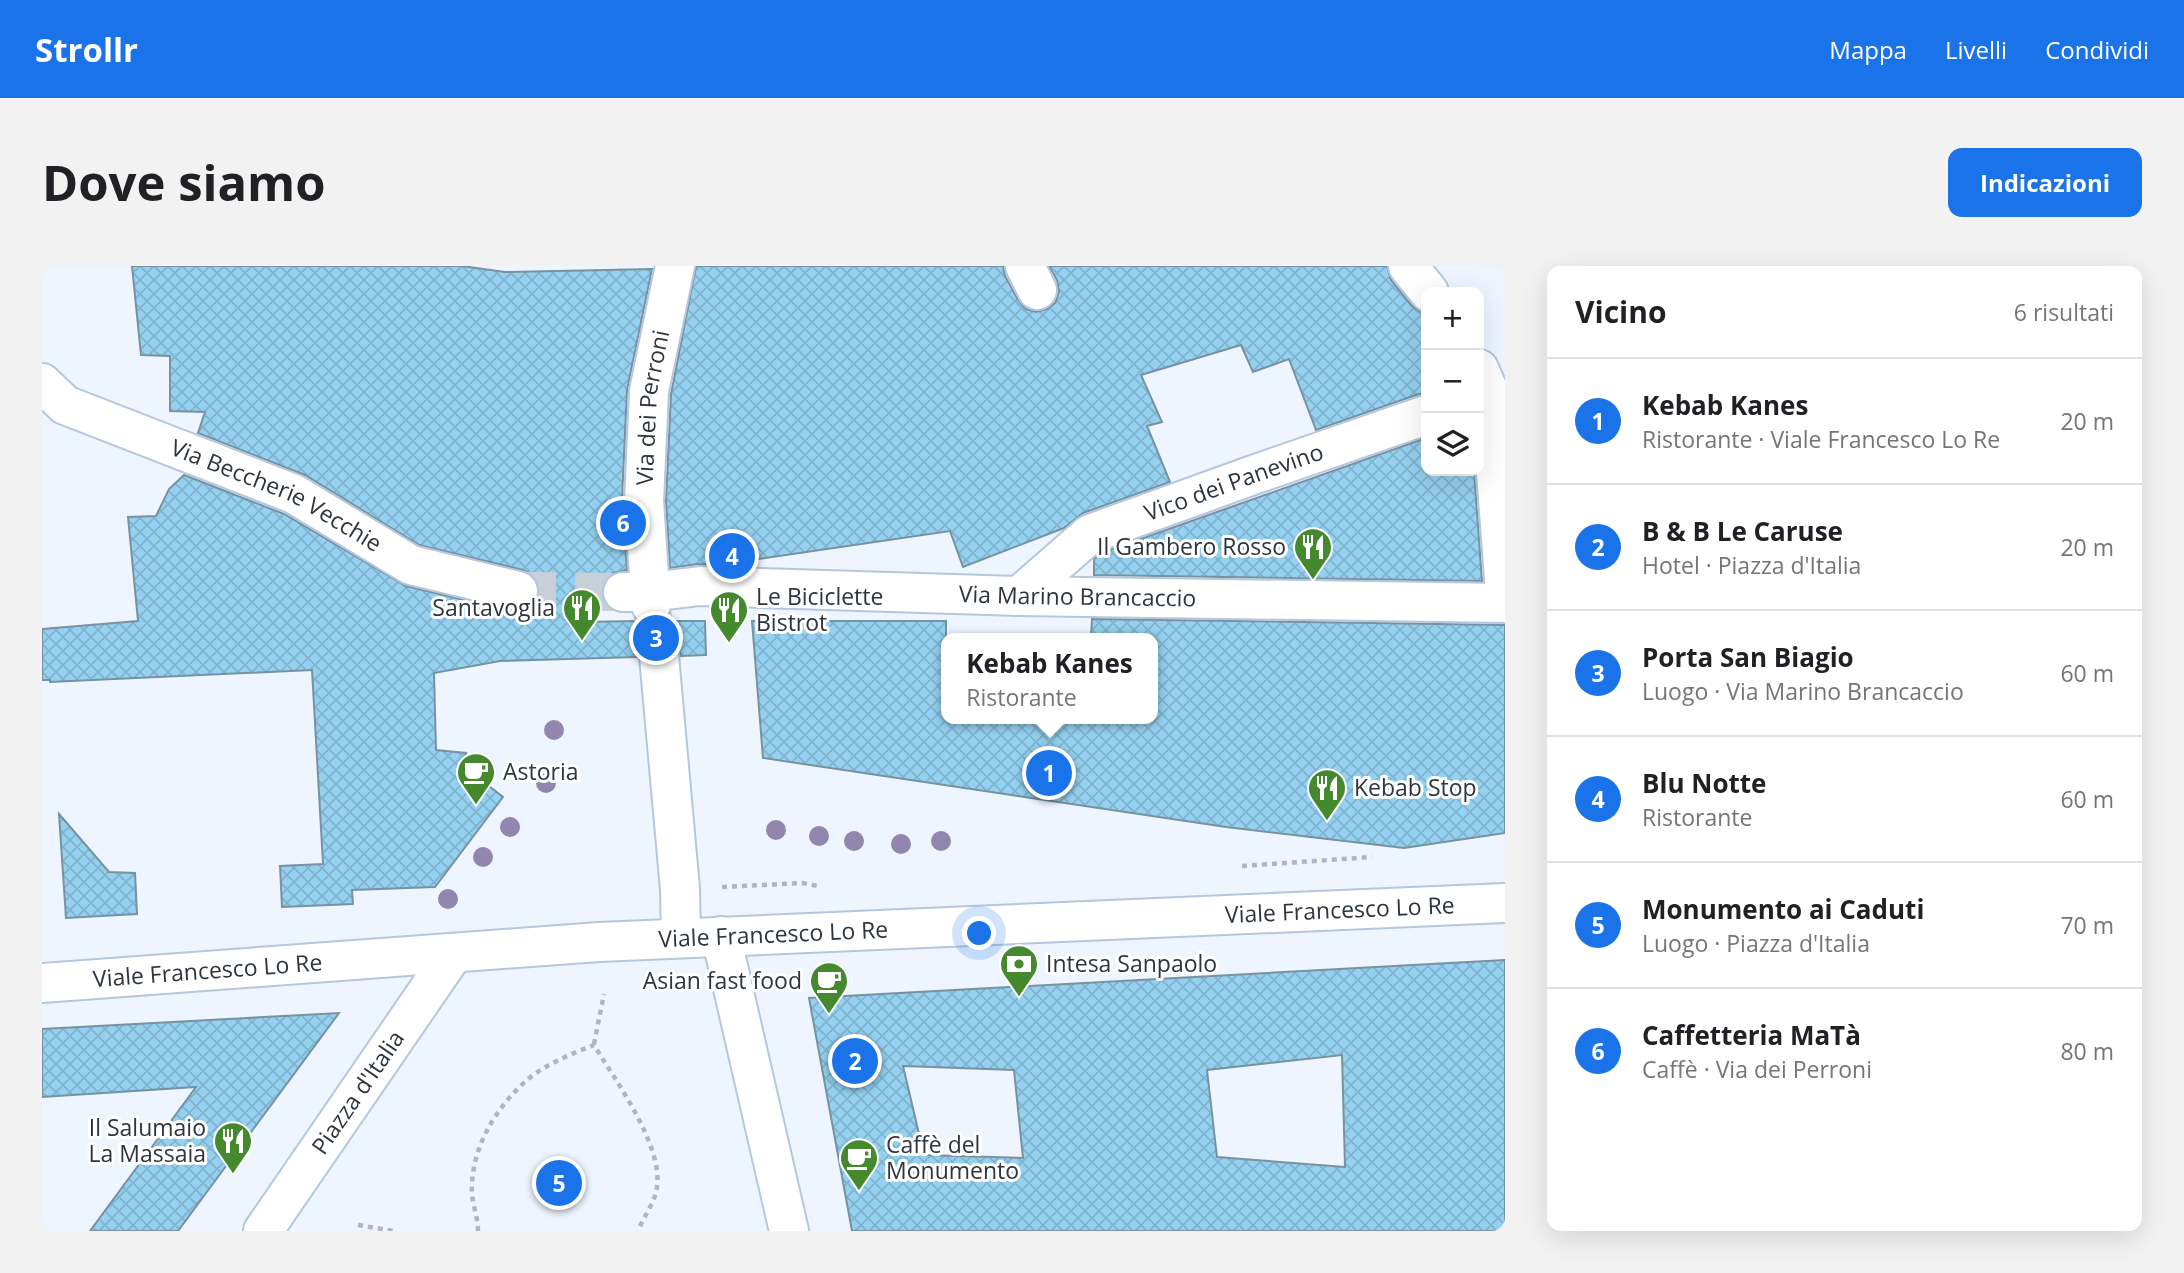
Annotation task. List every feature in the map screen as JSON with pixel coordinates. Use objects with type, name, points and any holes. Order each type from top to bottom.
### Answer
[{"type":"street","name":"Via dei Perroni","points":[[641,597],[649,391],[676,266]]},
{"type":"street","points":[[1408,266],[1425,287]]},
{"type":"street","name":"Via Beccherie Vecchie","points":[[42,383],[65,405],[294,494],[411,565],[518,591]]},
{"type":"street","points":[[1484,405],[1505,591]]},
{"type":"street","name":"Vico dei Panevino","points":[[1018,596],[1090,534],[1421,417]]},
{"type":"street","name":"Via Marino Brancaccio","points":[[641,597],[700,586],[1018,596],[1505,603]]},
{"type":"street","points":[[659,656],[680,889],[681,938]]},
{"type":"street","name":"Viale Francesco Lo Re","points":[[42,983],[599,942],[1505,903]]},
{"type":"street","points":[[721,936],[789,1231]]},
{"type":"street","name":"Piazza d'Italia","points":[[263,1231],[453,954]]},
{"type":"path","points":[[604,994],[594,1045],[637,1116],[656,1157],[656,1191],[638,1231]]},
{"type":"path","points":[[478,1231],[472,1193],[476,1155],[493,1118],[527,1080],[567,1055],[594,1045]]},
{"type":"path","points":[[358,1225],[394,1231]]},
{"type":"building","points":[[132,266],[462,266],[505,272],[652,269],[627,390],[622,500],[627,570],[613,573],[604,581],[576,585],[579,622],[638,621],[642,625],[652,627],[665,621],[705,621],[706,655],[681,656],[676,643],[669,637],[658,634],[646,639],[640,646],[637,657],[500,661],[434,673],[436,750],[466,753],[463,766],[503,797],[435,887],[352,890],[353,904],[282,907],[280,866],[323,864],[312,670],[50,682],[42,680],[42,629],[138,621],[128,517],[156,516],[169,489],[184,475],[284,514],[406,586],[523,612],[533,607],[539,597],[539,586],[534,576],[523,570],[419,545],[305,475],[198,433],[205,412],[170,411],[170,356],[141,355]]},
{"type":"building","points":[[696,266],[1003,266],[1005,276],[1018,300],[1026,309],[1036,312],[1055,303],[1059,292],[1057,280],[1049,266],[1387,266],[1391,280],[1412,306],[1421,312],[1421,394],[1316,430],[1289,359],[1253,372],[1241,345],[1141,375],[1162,422],[1147,426],[1170,482],[1083,513],[1064,528],[963,567],[950,531],[718,565],[698,564],[670,568],[666,501],[671,394]]},
{"type":"building","points":[[1421,440],[1421,476],[1474,476],[1482,581],[1094,575],[1094,559],[1101,553]]},
{"type":"building","points":[[1092,619],[1505,625],[1505,833],[1404,848],[1226,827],[763,758],[752,621],[946,621],[946,633],[941,633],[941,724],[1158,724],[1158,633],[1091,633]]},
{"type":"building","points":[[59,814],[109,872],[135,873],[137,914],[66,918]]},
{"type":"building","points":[[1505,960],[1505,1231],[852,1231],[809,998]],"holes":[[[1342,1055],[1345,1167],[1217,1157],[1207,1070]],[[903,1066],[1014,1070],[1023,1158],[924,1155]]]},
{"type":"building","points":[[339,1013],[178,1231],[90,1231],[196,1087],[42,1097],[42,1029]]},
{"type":"tunnel","points":[[518,591],[623,592]]},
{"type":"tunnel","points":[[651,605],[659,656]]},
{"type":"place","name":"Caffetteria MaTà","points":[[623,523]]},
{"type":"place","name":"Blu Notte","points":[[732,556]]},
{"type":"place","name":"Il Gambero Rosso","points":[[1313,581]]},
{"type":"place","name":"Porta San Biagio","points":[[656,638]]},
{"type":"place","name":"Santavoglia","points":[[582,642]]},
{"type":"place","name":"Le Biciclette Bistrot","points":[[729,644]]},
{"type":"place","name":"Kebab Kanes","points":[[1049,773]]},
{"type":"place","name":"Astoria","points":[[476,806]]},
{"type":"place","name":"Kebab Stop","points":[[1327,822]]},
{"type":"place","name":"Intesa Sanpaolo","points":[[1019,998]]},
{"type":"place","name":"Asian fast food","points":[[829,1015]]},
{"type":"place","name":"B & B Le Caruse","points":[[855,1061]]},
{"type":"place","name":"Il Salumaio La Massaia","points":[[233,1175]]},
{"type":"place","name":"Monumento ai Caduti","points":[[559,1183]]},
{"type":"place","name":"Caffè del Monumento","points":[[859,1192]]}]
